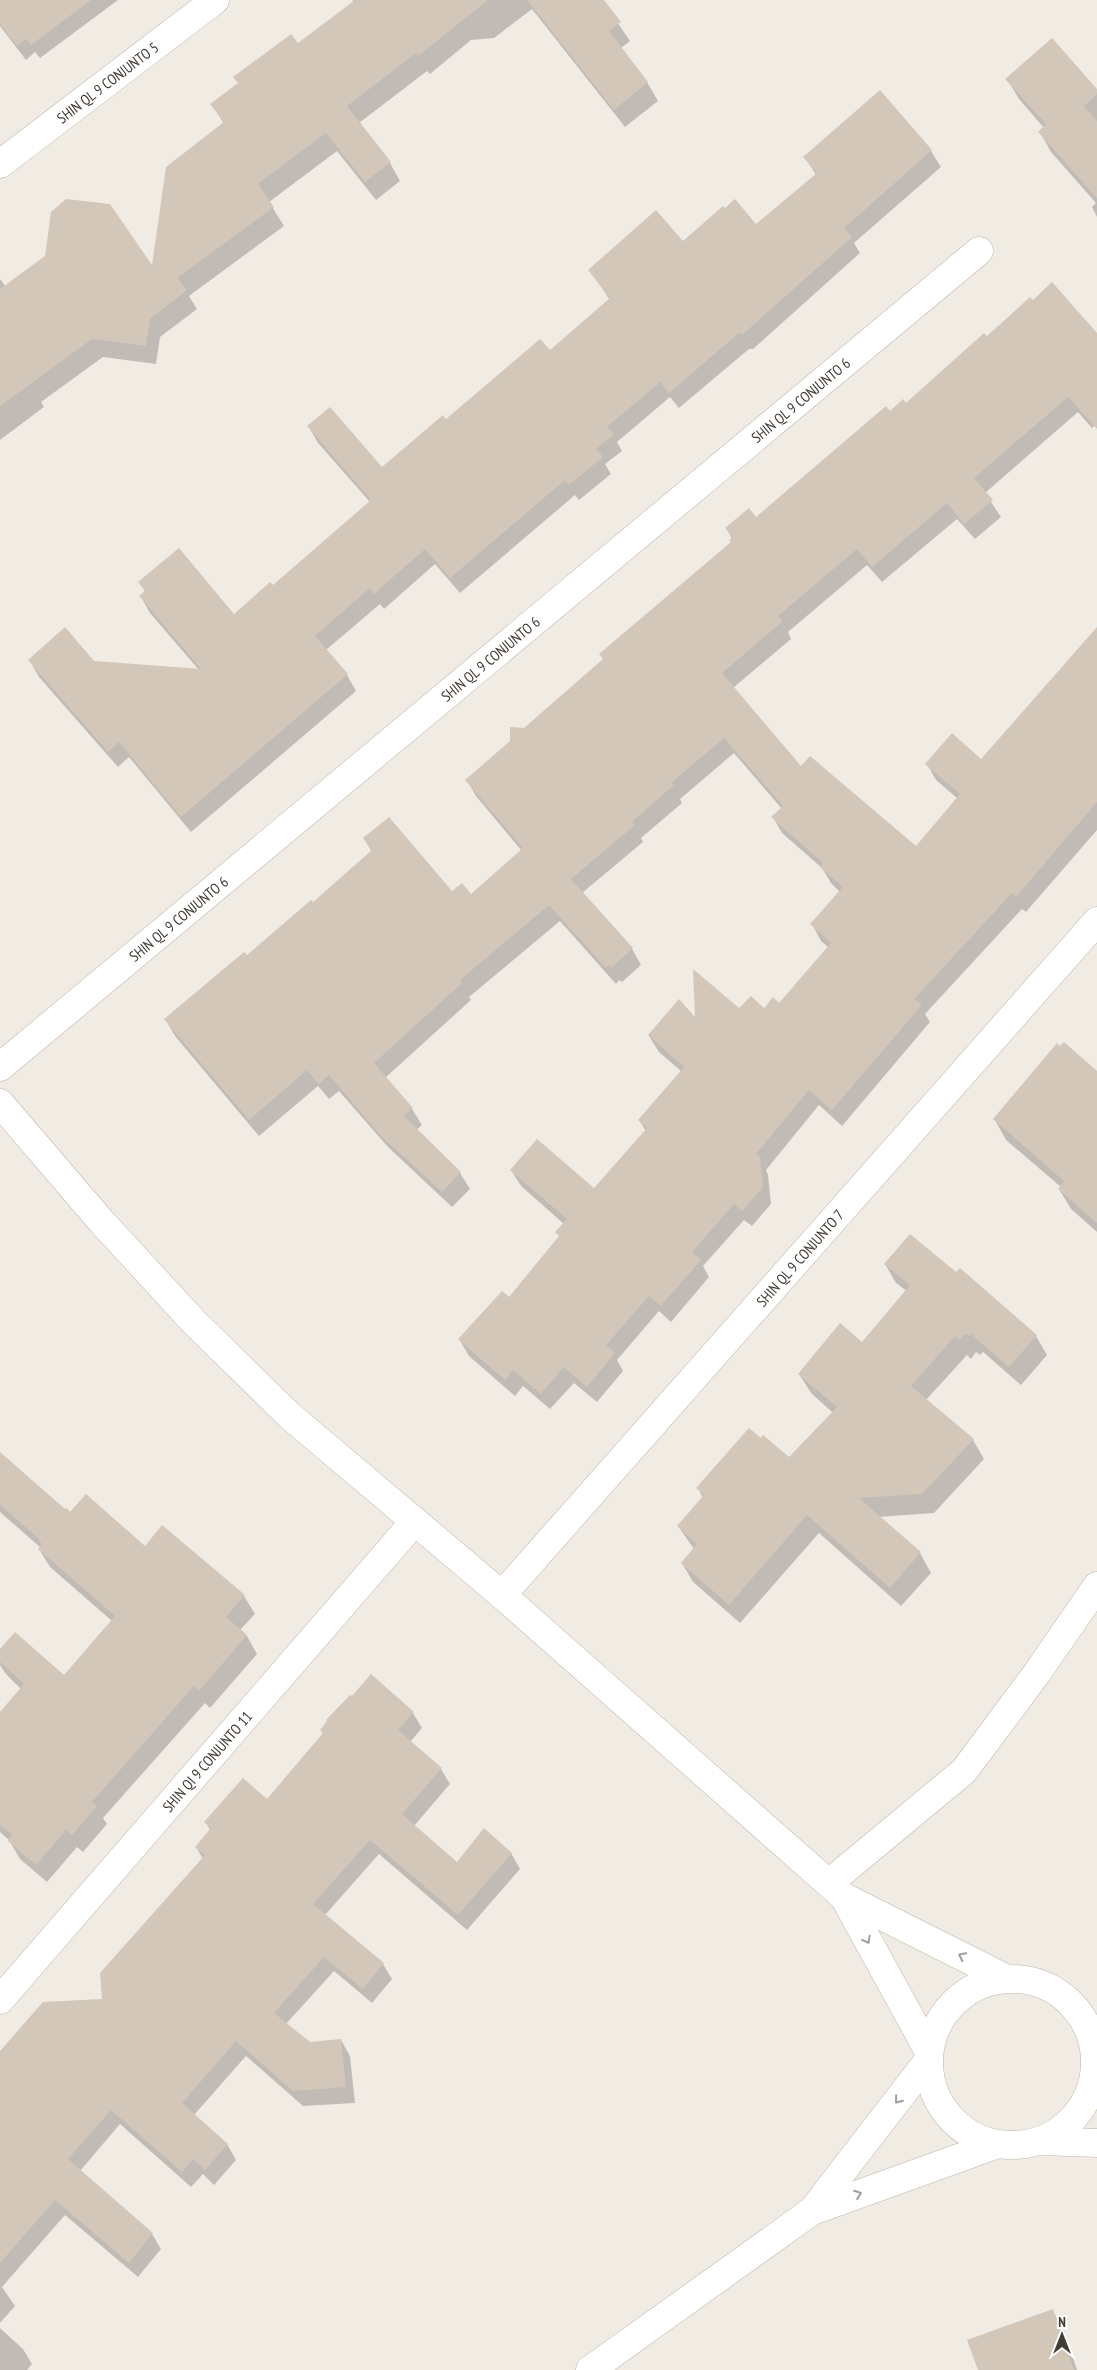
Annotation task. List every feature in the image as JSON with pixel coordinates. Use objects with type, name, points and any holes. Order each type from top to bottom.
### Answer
[{"type":"street","name":"SHIN QL 9 CONJUNTO 5","points":[[0,164],[216,0]]},
{"type":"street","name":"SHIN QL 9 CONJUNTO 6","points":[[0,1068],[979,251]]},
{"type":"street","name":"SHIN QL 9 CONJUNTO 7","points":[[502,1595],[1097,920]]},
{"type":"street","points":[[0,1103],[101,1221],[194,1322],[290,1416],[502,1595],[837,1890],[1005,1978],[1042,1984],[1073,2005],[1095,2038],[1096,2068],[1088,2099],[1070,2124],[1043,2141]]},
{"type":"street","name":"SHIN QI 9 CONJUNTO 11","points":[[0,2000],[415,1521]]},
{"type":"street","points":[[837,1890],[964,1771],[1038,1674],[1097,1586]]},
{"type":"street","points":[[837,1890],[928,2056],[936,2099],[960,2129],[995,2145]]},
{"type":"street","points":[[812,2211],[928,2056],[938,2022],[946,2009],[962,1994],[983,1983],[1005,1978]]},
{"type":"street","points":[[590,2370],[812,2211],[995,2145],[1043,2141],[1097,2143]]},
{"type":"building","points":[[0,0],[91,0],[31,45],[26,39],[17,46],[0,24]]},
{"type":"building","points":[[355,0],[488,0],[418,56],[416,53],[347,106],[391,162],[365,182],[326,133],[258,184],[274,207],[177,278],[187,290],[150,319],[146,346],[92,339],[0,406],[0,289],[45,256],[51,212],[66,199],[110,204],[152,265],[166,167],[224,122],[210,104],[238,83],[233,77],[291,34],[298,43]]},
{"type":"building","points":[[527,0],[604,0],[621,22],[609,31],[648,82],[614,110]]},
{"type":"building","points":[[1052,38],[1097,89],[1097,94],[1084,106],[1097,121],[1097,198],[1038,132],[1046,124],[1005,79]]},
{"type":"building","points":[[880,90],[932,150],[844,228],[852,237],[743,334],[739,333],[669,393],[660,382],[607,427],[614,434],[596,449],[603,457],[569,485],[565,480],[450,578],[425,549],[374,594],[370,588],[315,636],[348,674],[181,817],[119,742],[108,752],[28,660],[65,627],[94,661],[201,669],[139,596],[145,591],[138,582],[179,548],[234,614],[270,582],[273,585],[371,500],[307,426],[330,407],[382,467],[443,415],[446,419],[540,339],[550,350],[610,298],[588,270],[656,210],[683,241],[723,206],[725,208],[735,199],[756,224],[817,173],[803,157]]},
{"type":"building","points":[[1052,282],[1097,333],[1097,429],[1068,397],[974,478],[993,500],[964,524],[947,503],[872,567],[857,549],[778,616],[783,621],[722,673],[801,766],[810,756],[916,846],[960,794],[925,764],[952,733],[981,759],[1097,627],[1097,802],[1016,897],[1012,893],[914,999],[922,1005],[832,1110],[809,1090],[756,1154],[760,1157],[763,1187],[742,1211],[734,1204],[692,1252],[701,1260],[661,1306],[649,1296],[606,1345],[615,1353],[587,1387],[564,1367],[541,1394],[513,1370],[505,1380],[458,1339],[502,1291],[509,1297],[559,1236],[555,1232],[567,1219],[510,1170],[537,1139],[594,1188],[647,1128],[638,1120],[684,1067],[648,1035],[679,999],[695,1017],[693,969],[739,1008],[751,996],[764,1008],[773,997],[779,1003],[831,943],[810,924],[843,887],[820,867],[823,863],[771,817],[783,806],[724,738],[671,783],[674,785],[632,822],[635,825],[571,879],[633,948],[612,967],[609,965],[606,968],[549,905],[460,980],[462,983],[374,1063],[413,1108],[404,1116],[461,1172],[442,1192],[380,1135],[329,1075],[319,1084],[307,1070],[249,1120],[164,1019],[244,952],[247,955],[311,900],[313,902],[372,850],[363,838],[389,817],[452,891],[462,883],[471,894],[523,848],[465,780],[510,741],[510,727],[524,728],[603,659],[599,654],[731,542],[729,540],[733,537],[725,528],[749,508],[756,517],[886,406],[890,411],[903,399],[906,403],[984,333],[987,336],[1030,297],[1033,300]]},
{"type":"building","points":[[1064,1042],[1097,1071],[1097,1223],[1058,1189],[1064,1181],[993,1119],[1057,1043],[1060,1046]]},
{"type":"building","points":[[910,1234],[956,1272],[960,1268],[1037,1335],[1009,1367],[971,1334],[969,1336],[965,1334],[960,1340],[955,1336],[911,1386],[974,1439],[922,1494],[859,1498],[921,1552],[890,1588],[807,1515],[729,1605],[681,1563],[697,1544],[677,1526],[704,1495],[696,1488],[749,1428],[761,1438],[763,1435],[789,1457],[837,1407],[798,1374],[840,1323],[862,1342],[910,1285],[884,1264]]},
{"type":"building","points":[[0,1452],[65,1509],[67,1508],[70,1512],[86,1494],[145,1546],[162,1525],[245,1595],[226,1617],[247,1635],[199,1691],[194,1686],[92,1802],[97,1806],[72,1835],[66,1830],[36,1865],[8,1841],[12,1835],[0,1825],[0,1712],[24,1684],[0,1662],[0,1649],[15,1632],[64,1675],[115,1616],[38,1549],[42,1544],[39,1539],[0,1505]]},
{"type":"building","points":[[371,1674],[414,1712],[398,1730],[442,1768],[402,1814],[457,1862],[484,1828],[512,1853],[458,1915],[370,1840],[313,1904],[384,1963],[363,1989],[324,1957],[274,2013],[310,2042],[341,2039],[346,2087],[293,2091],[236,2041],[182,2103],[228,2144],[205,2170],[193,2159],[182,2172],[111,2110],[68,2159],[153,2233],[129,2263],[55,2200],[0,2263],[0,2051],[43,2002],[102,1999],[100,1973],[205,1855],[195,1847],[211,1828],[204,1822],[243,1778],[267,1799],[323,1733],[320,1730],[326,1720],[350,1695],[352,1696]]},
{"type":"building","points":[[1053,2309],[1074,2370],[978,2370],[967,2340]]}]
